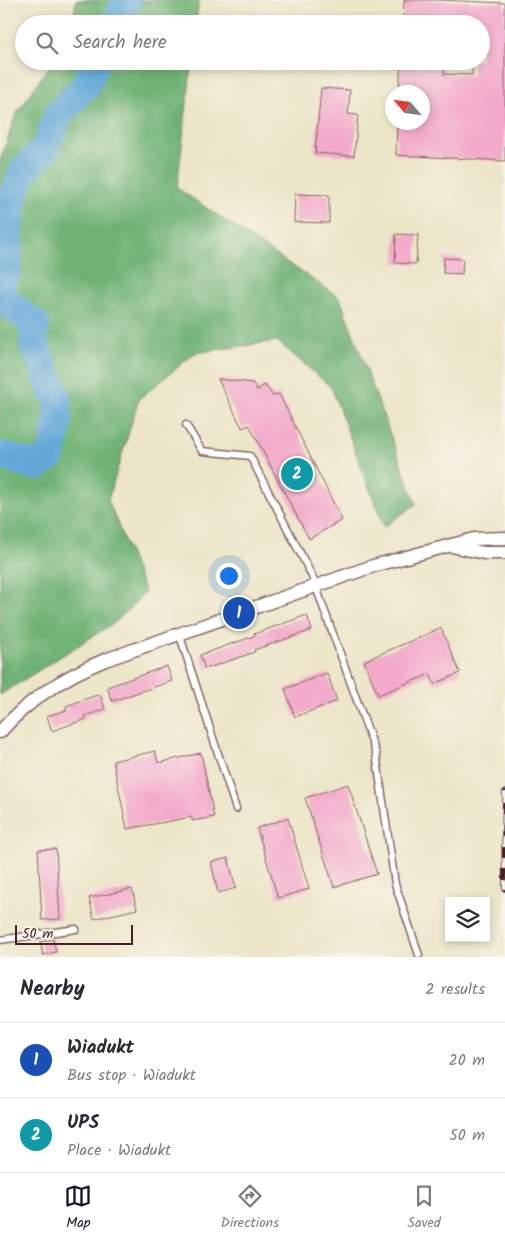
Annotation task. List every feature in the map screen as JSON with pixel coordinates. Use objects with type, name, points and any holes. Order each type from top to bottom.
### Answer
[{"type":"street","points":[[0,732],[30,703],[74,674],[105,660],[373,566],[474,539],[505,538]]},
{"type":"street","points":[[450,545],[484,552],[505,553]]},
{"type":"lane","points":[[186,425],[202,451],[250,456],[312,576],[376,753],[395,884],[419,955]]},
{"type":"lane","points":[[179,634],[236,809]]},
{"type":"lane","points":[[0,940],[76,929]]},
{"type":"green space","points":[[76,0],[199,0],[197,15],[74,15]]},
{"type":"green space","points":[[47,70],[191,70],[177,188],[340,298],[416,504],[384,527],[331,387],[277,341],[195,353],[139,399],[108,500],[145,592],[117,621],[0,695],[0,161],[16,114]]},
{"type":"building","points":[[404,0],[505,3],[505,161],[396,155],[397,130],[430,130],[430,85],[399,85],[400,70],[444,70],[444,74],[472,75],[472,70],[490,70],[490,15],[403,15]]},
{"type":"building","points":[[321,88],[350,90],[348,114],[358,115],[354,156],[315,153]]},
{"type":"building","points":[[295,194],[329,195],[329,223],[294,222]]},
{"type":"building","points":[[396,234],[418,235],[416,264],[395,263]]},
{"type":"building","points":[[444,258],[463,259],[462,274],[443,273]]},
{"type":"building","points":[[218,379],[253,383],[257,390],[265,385],[273,396],[279,394],[342,520],[309,539],[249,425],[242,428]]},
{"type":"building","points":[[307,615],[312,630],[205,669],[200,655]]},
{"type":"building","points":[[441,628],[460,673],[434,684],[430,674],[378,695],[364,661]]},
{"type":"building","points":[[167,666],[172,681],[112,701],[107,687]]},
{"type":"building","points":[[327,673],[337,701],[295,717],[285,689]]},
{"type":"building","points":[[100,694],[105,709],[85,716],[86,719],[52,731],[47,716],[67,710],[66,706]]},
{"type":"building","points":[[155,751],[158,763],[201,753],[214,817],[192,821],[192,817],[127,829],[113,761]]},
{"type":"building","points":[[348,784],[377,874],[334,887],[305,798]]},
{"type":"building","points":[[288,818],[309,889],[278,898],[257,828]]},
{"type":"building","points":[[56,849],[60,919],[42,920],[38,850]]},
{"type":"building","points":[[228,858],[236,888],[218,893],[211,862]]},
{"type":"building","points":[[132,889],[137,909],[94,919],[89,898]]},
{"type":"building","points":[[53,939],[56,952],[43,955],[40,942]]},
{"type":"waterway","points":[[120,15],[127,0]]},
{"type":"waterway","points":[[0,286],[7,270],[12,199],[24,170],[46,148],[59,113],[84,87],[92,70]]},
{"type":"waterway","points":[[0,297],[35,324],[33,343],[58,401],[58,423],[51,455],[37,466],[0,455]]},
{"type":"railway","points":[[505,792],[505,889]]},
{"type":"place","name":"UPS","points":[[297,474]]},
{"type":"place","name":"Wiadukt","points":[[239,613]]}]
